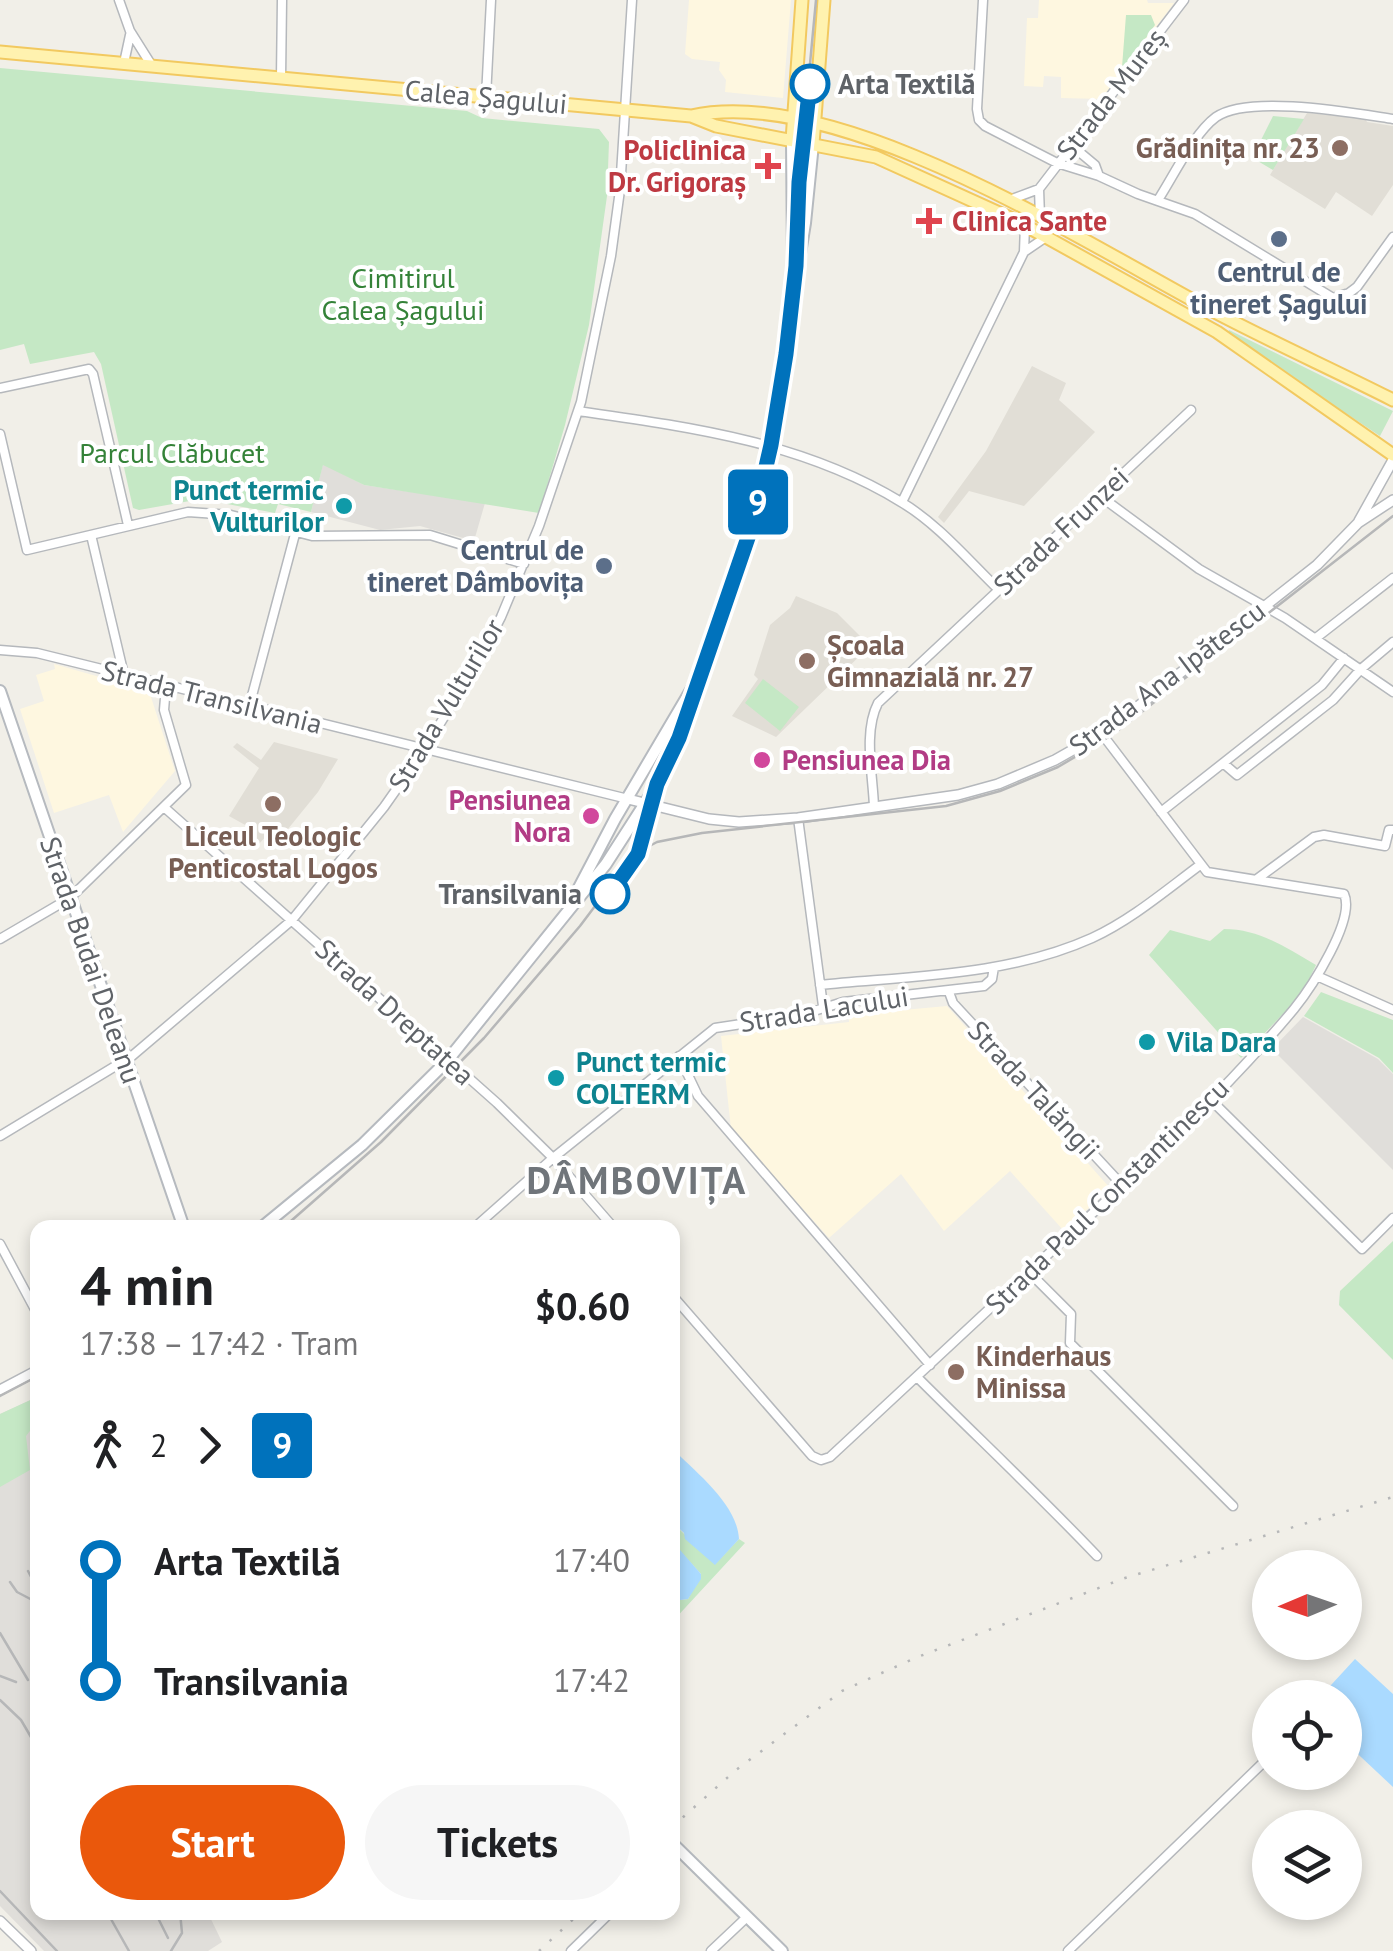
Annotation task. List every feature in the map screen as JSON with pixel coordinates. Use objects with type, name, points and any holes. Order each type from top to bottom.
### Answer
[{"type":"main road","points":[[794,278],[790,222],[792,140],[802,0]]},
{"type":"main road","points":[[271,1220],[362,1145],[447,1061],[606,864],[680,739],[751,522],[770,444],[805,223],[824,0]]},
{"type":"main road","name":"Calea Șagului","points":[[0,52],[692,116],[716,126],[876,157],[1046,237],[1217,332],[1393,457]]},
{"type":"main road","name":"Calea Șagului","points":[[692,116],[718,110],[793,120],[880,142],[1008,200],[1227,318],[1393,400]]},
{"type":"main road","points":[[560,924],[676,710],[699,678]]},
{"type":"main road","name":"Strada Budai Deleanu","points":[[0,691],[181,1220]]},
{"type":"main road","points":[[680,1854],[782,1951]]},
{"type":"street","points":[[119,0],[130,30],[152,66]]},
{"type":"street","points":[[280,78],[282,0]]},
{"type":"street","points":[[486,97],[491,0]]},
{"type":"street","name":"Strada Vulturilor","points":[[0,1136],[126,1061],[292,920],[384,807],[480,658],[524,564],[578,411],[611,256],[626,110],[632,0]]},
{"type":"street","points":[[983,0],[979,120],[985,126],[1057,163],[1210,222],[1333,298],[1350,294],[1357,287],[1393,237]]},
{"type":"street","name":"Strada Mureș","points":[[1008,200],[1039,188],[1184,0]]},
{"type":"street","points":[[124,63],[130,30]]},
{"type":"street","points":[[1158,200],[1206,127],[1218,116],[1235,110],[1298,108],[1393,118]]},
{"type":"street","points":[[1071,145],[1095,165],[1099,176]]},
{"type":"street","name":"Strada Mureș","points":[[1039,188],[1040,217]]},
{"type":"street","points":[[902,502],[1024,252],[1024,226]]},
{"type":"street","points":[[1024,252],[1046,237]]},
{"type":"street","points":[[0,388],[89,369],[96,384],[128,525]]},
{"type":"street","name":"Strada Frunzei","points":[[874,807],[871,734],[872,713],[878,702],[1191,410]]},
{"type":"street","points":[[578,411],[770,444],[842,472],[902,502],[936,528],[998,589]]},
{"type":"street","points":[[0,434],[27,550],[188,512],[218,513],[312,536],[430,535],[524,564]]},
{"type":"street","name":"Strada Ana Ipătescu","points":[[1358,523],[1393,457]]},
{"type":"street","points":[[1100,496],[1199,569],[1316,638],[1393,692]]},
{"type":"street","name":"Strada Ana Ipătescu","points":[[424,750],[724,821],[798,818],[958,795],[998,784],[1055,760],[1102,734],[1317,565],[1358,523],[1393,500]]},
{"type":"street","points":[[248,706],[296,534]]},
{"type":"street","points":[[91,535],[124,675]]},
{"type":"street","points":[[1316,638],[1393,578]]},
{"type":"street","points":[[1224,763],[1237,776],[1333,700],[1393,642]]},
{"type":"street","name":"Strada Transilvania","points":[[0,650],[36,653],[424,750]]},
{"type":"street","points":[[1161,812],[1322,685],[1344,658]]},
{"type":"street","points":[[0,939],[70,898],[186,785],[164,710],[166,686]]},
{"type":"street","points":[[1102,734],[1200,865],[1214,876],[1257,879],[1314,837],[1324,835],[1386,846],[1393,830]]},
{"type":"street","name":"Strada Dreptatea","points":[[165,808],[497,1102],[607,1220]]},
{"type":"street","points":[[798,818],[823,1006]]},
{"type":"street","name":"Strada Lacului","points":[[820,985],[974,970],[1046,955],[1122,922],[1200,865]]},
{"type":"street","name":"Strada Paul Constantinescu","points":[[680,1304],[812,1456],[822,1460],[830,1457],[1119,1190],[1211,1100],[1294,1010],[1317,976],[1346,916],[1346,898],[1334,890],[1257,879]]},
{"type":"street","name":"Strada Lacului","points":[[483,1220],[553,1158],[703,1036],[721,1026],[801,1015],[823,1006],[989,984],[994,967]]},
{"type":"street","points":[[1317,976],[1393,1010]]},
{"type":"street","name":"Strada Talăngii","points":[[949,992],[953,1003],[1119,1190]]},
{"type":"street","points":[[679,1056],[698,1096],[930,1365]]},
{"type":"street","points":[[1211,1100],[1362,1248],[1393,1218]]},
{"type":"street","points":[[0,1244],[30,1300]]},
{"type":"street","points":[[1029,1272],[1071,1314],[1070,1343],[1233,1506]]},
{"type":"street","points":[[0,1390],[30,1374]]},
{"type":"street","points":[[916,1378],[974,1437],[996,1452],[1097,1556]]},
{"type":"street","points":[[1068,1951],[1252,1773]]},
{"type":"street","points":[[711,1951],[747,1916]]},
{"type":"street","points":[[571,1951],[603,1920]]},
{"type":"street","points":[[0,1921],[30,1951]]},
{"type":"shaded area","points":[[689,0],[791,0],[783,98],[725,92],[720,62],[692,59],[685,54]]},
{"type":"shaded area","points":[[1039,0],[1174,3],[1102,99],[1061,98],[1061,77],[1044,76],[1043,87],[1024,86],[1027,18],[1038,18]]},
{"type":"shaded area","name":"Grădinița nr. 23","points":[[1307,113],[1365,118],[1367,122],[1393,126],[1393,185],[1372,216],[1336,192],[1325,209],[1270,175]]},
{"type":"shaded area","points":[[1032,366],[1066,383],[1059,400],[1095,432],[1024,506],[969,491],[944,523],[938,517],[986,451]]},
{"type":"shaded area","points":[[323,464],[364,485],[485,503],[474,541],[420,526],[380,530],[311,512]]},
{"type":"shaded area","name":"Școala Gimnazială nr. 27","points":[[796,596],[837,613],[870,646],[776,737],[732,716],[758,679],[754,675],[770,625],[790,608]]},
{"type":"shaded area","points":[[54,664],[149,691],[175,771],[123,832],[109,795],[54,813],[20,709],[44,701],[36,675],[55,669]]},
{"type":"shaded area","name":"Liceul Teologic Penticostal Logos","points":[[274,742],[338,759],[318,792],[279,840],[270,832],[257,846],[250,839],[256,831],[229,816],[259,768],[233,747],[237,743],[261,760]]},
{"type":"shaded area","points":[[947,1006],[1110,1188],[1064,1231],[1010,1171],[944,1231],[901,1174],[829,1238],[731,1129],[721,1036],[849,1022],[849,1015]]},
{"type":"shaded area","points":[[1303,1017],[1378,1059],[1393,1074],[1393,1170],[1272,1049]]},
{"type":"shaded area","points":[[30,1400],[30,1920],[211,1920],[222,1942],[208,1951],[44,1951],[0,1906],[0,1414]]},
{"type":"green space","points":[[1126,15],[1151,15],[1155,25],[1125,68],[1122,67]]},
{"type":"green space","name":"Cimitirul Calea Șagului","points":[[0,68],[467,111],[482,118],[599,129],[609,142],[607,196],[589,325],[539,513],[364,485],[323,465],[311,512],[278,504],[275,513],[201,499],[133,508],[101,364],[94,352],[30,364],[24,344],[0,350]]},
{"type":"green space","points":[[1273,116],[1304,119],[1273,170],[1256,160],[1256,150]]},
{"type":"green space","points":[[1229,330],[1393,411],[1380,436],[1227,334]]},
{"type":"green space","points":[[763,679],[799,707],[780,731],[745,703]]},
{"type":"green space","points":[[1224,929],[1260,936],[1316,965],[1302,994],[1241,1058],[1149,955],[1170,930],[1210,941]]},
{"type":"green space","points":[[1321,992],[1393,1020],[1393,1073],[1379,1058],[1304,1016]]},
{"type":"green space","points":[[1393,1241],[1393,1360],[1339,1305],[1340,1291]]},
{"type":"green space","points":[[30,1400],[30,1431],[26,1436],[30,1470],[0,1487],[0,1414]]},
{"type":"green space","points":[[680,1530],[715,1564],[739,1539],[745,1543],[680,1613],[680,1600],[688,1599],[701,1574],[680,1551]]},
{"type":"water","points":[[680,1456],[723,1501],[739,1539],[715,1565],[685,1539],[680,1529]]},
{"type":"water","points":[[680,1550],[701,1574],[688,1599],[680,1600]]},
{"type":"water","points":[[1356,1660],[1393,1694],[1393,1787],[1362,1758],[1362,1680],[1336,1680]]},
{"type":"tram line","points":[[635,860],[659,780],[679,739],[722,619],[753,523],[771,445],[795,286],[797,202],[816,0]]},
{"type":"tram line","name":"9","points":[[610,894],[638,854],[657,784],[679,738],[753,523],[786,354],[810,84]]},
{"type":"tram line","points":[[292,1220],[381,1142],[484,1038],[642,850],[657,842],[702,833],[946,806],[1000,791],[1058,767],[1112,735],[1393,516]]},
{"type":"tram line","points":[[0,1396],[30,1380]]},
{"type":"tram line","points":[[28,1571],[30,1575]]},
{"type":"tram line","points":[[10,1582],[17,1592],[30,1599]]},
{"type":"tram line","points":[[0,1633],[28,1680]]},
{"type":"tram line","points":[[0,1676],[16,1682]]},
{"type":"tram line","points":[[0,1700],[21,1720],[30,1735]]},
{"type":"tram line","points":[[0,1891],[57,1951]]},
{"type":"tram line","points":[[112,1920],[129,1951]]},
{"type":"tram line","points":[[159,1920],[168,1938]]},
{"type":"tram line","points":[[171,1951],[182,1933],[181,1920]]},
{"type":"railway","points":[[680,1820],[736,1770],[842,1691],[915,1658],[1125,1578],[1393,1497]]},
{"type":"railway","points":[[539,1951],[572,1920]]},
{"type":"place","name":"Arta Textilă","points":[[810,84]]},
{"type":"place","name":"Grădinița nr. 23","points":[[1340,148]]},
{"type":"place","name":"Policlinica Dr. Grigoraș","points":[[768,166]]},
{"type":"place","name":"Clinica Sante","points":[[929,221]]},
{"type":"place","name":"Centrul de tineret Șagului","points":[[1279,239]]},
{"type":"place","name":"Punct termic Vulturilor","points":[[344,506]]},
{"type":"place","name":"Centrul de tineret Dâmbovița","points":[[604,566]]},
{"type":"place","name":"Școala Gimnazială nr. 27","points":[[807,661]]},
{"type":"place","name":"Pensiunea Dia","points":[[762,760]]},
{"type":"place","name":"Liceul Teologic Penticostal Logos","points":[[273,804]]},
{"type":"place","name":"Pensiunea Nora","points":[[591,816]]},
{"type":"place","name":"Transilvania","points":[[610,894]]},
{"type":"place","name":"Vila Dara","points":[[1147,1042]]},
{"type":"place","name":"Punct termic COLTERM","points":[[556,1078]]},
{"type":"place","name":"Kinderhaus Minissa","points":[[956,1372]]},
{"type":"district","name":"DÂMBOVIȚA","points":[[637,1181]]},
{"type":"park label","name":"Parcul Clăbucet","points":[[172,453]]}]
